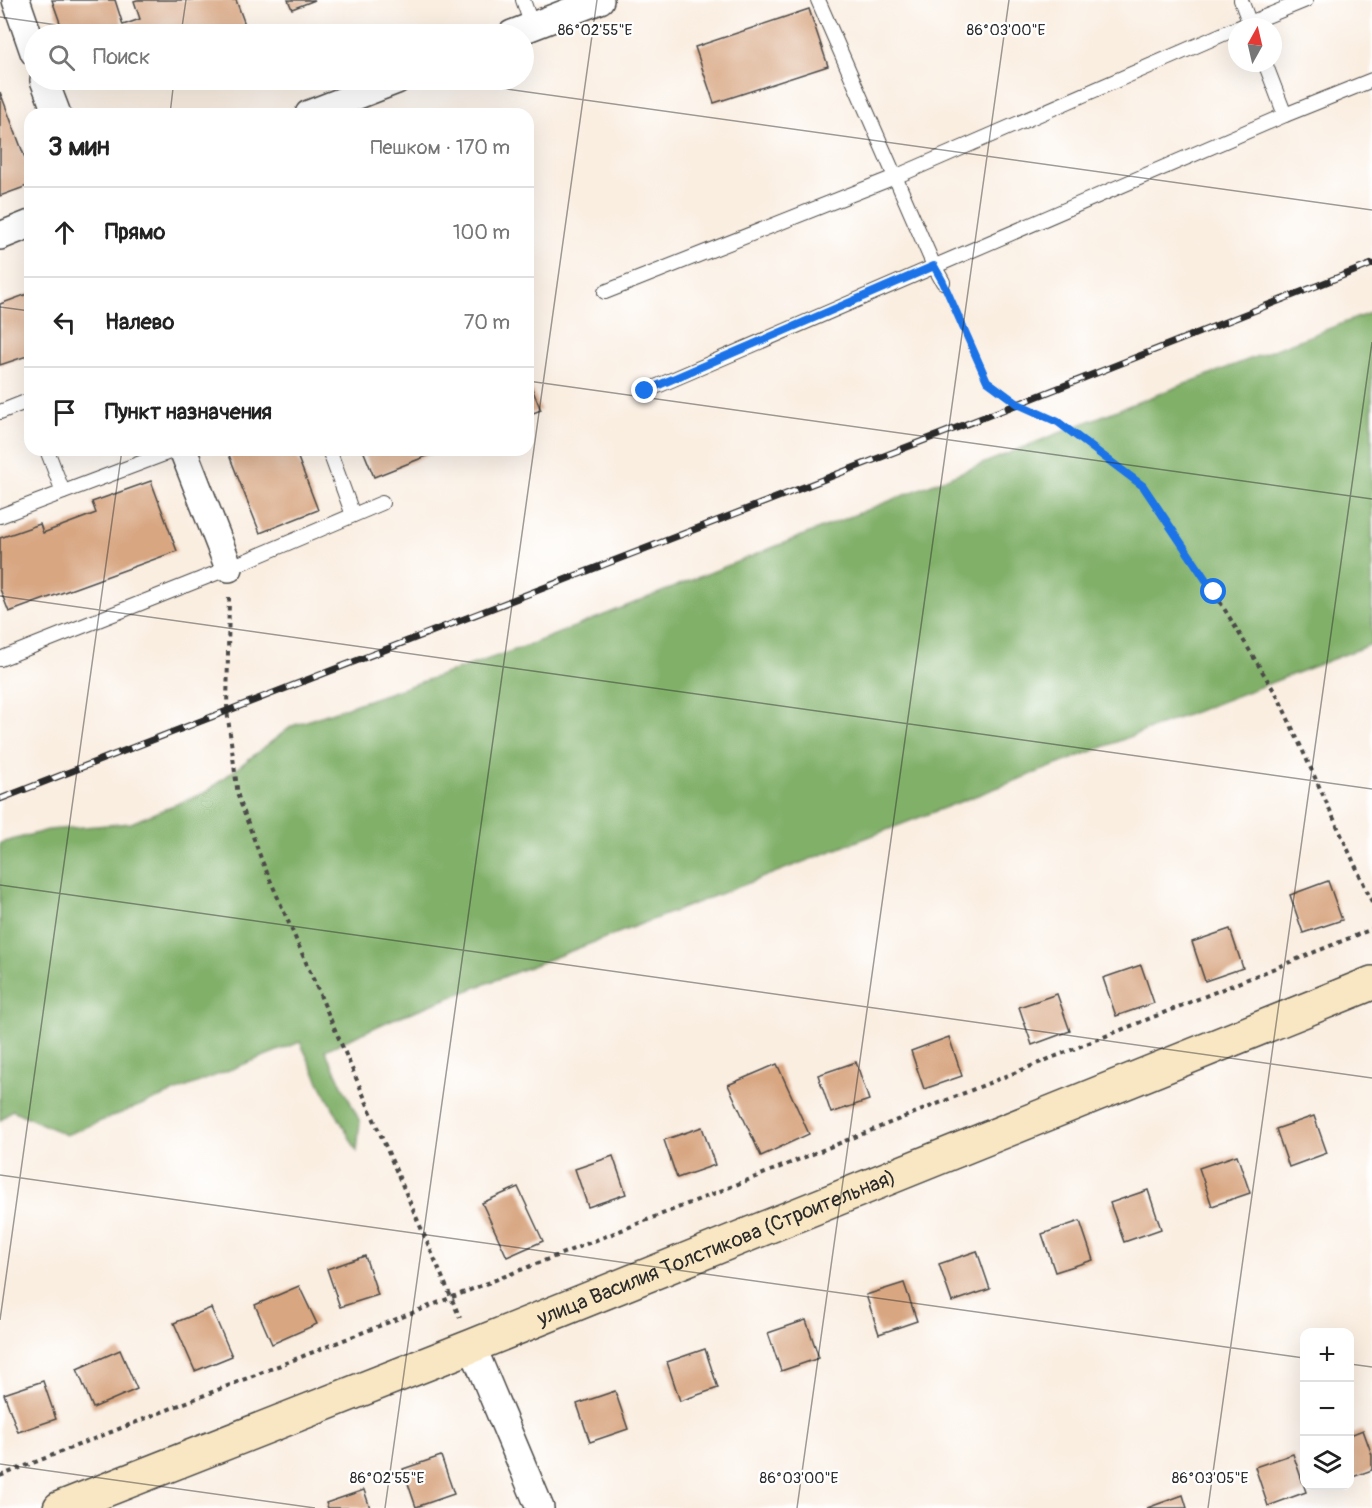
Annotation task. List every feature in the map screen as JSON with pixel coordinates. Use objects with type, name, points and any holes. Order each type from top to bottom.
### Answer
[{"type":"main road","name":"улица Василия Толстикова (Строительная)","points":[[60,1508],[471,1346],[1372,983]]},
{"type":"street","points":[[16,0],[24,24]]},
{"type":"street","points":[[534,25],[600,0]]},
{"type":"street","points":[[48,90],[55,108]]},
{"type":"street","points":[[325,108],[371,90]]},
{"type":"street","points":[[0,236],[24,226]]},
{"type":"street","points":[[185,456],[229,568]]},
{"type":"street","points":[[471,1346],[540,1508]]},
{"type":"lane","points":[[522,24],[523,0]]},
{"type":"lane","points":[[818,0],[943,282]]},
{"type":"lane","points":[[1241,0],[1243,18]]},
{"type":"lane","points":[[1263,18],[1306,0]]},
{"type":"lane","points":[[605,292],[895,177],[1228,33]]},
{"type":"lane","points":[[1269,72],[1286,115]]},
{"type":"lane","points":[[645,391],[1372,80]]},
{"type":"lane","points":[[0,412],[24,403]]},
{"type":"lane","points":[[49,456],[63,492]]},
{"type":"lane","points":[[0,516],[159,456]]},
{"type":"lane","points":[[331,456],[353,515]]},
{"type":"lane","points":[[0,659],[229,568],[382,503]]},
{"type":"path","points":[[943,282],[987,381],[1018,404],[1058,422],[1143,486],[1214,592],[1279,699],[1372,902]]},
{"type":"path","points":[[229,568],[227,710],[238,796],[262,861],[471,1346]]},
{"type":"path","points":[[0,1476],[1372,929]]},
{"type":"green space","points":[[1372,312],[1372,644],[391,1020],[325,1050],[360,1122],[357,1151],[300,1042],[66,1135],[12,1110],[0,1121],[0,843],[48,830],[131,823],[206,792],[292,726],[529,645],[1107,414]]},
{"type":"building","points":[[52,0],[115,0],[123,24],[60,24]]},
{"type":"building","points":[[137,0],[236,0],[245,24],[126,24],[140,19],[134,1]]},
{"type":"building","points":[[288,0],[315,0],[292,9]]},
{"type":"building","points":[[809,9],[828,66],[714,103],[695,47]]},
{"type":"building","points":[[0,92],[24,155],[24,187],[0,196]]},
{"type":"building","points":[[24,295],[24,357],[0,365],[0,304]]},
{"type":"building","points":[[534,393],[541,410],[534,413]]},
{"type":"building","points":[[229,456],[297,456],[318,510],[260,533]]},
{"type":"building","points":[[365,456],[427,456],[374,477]]},
{"type":"building","points":[[151,481],[177,551],[9,612],[0,589],[0,538],[40,524],[43,533],[96,513],[92,502]]},
{"type":"building","points":[[1328,881],[1342,920],[1303,933],[1290,895]]},
{"type":"building","points":[[1230,929],[1243,968],[1205,981],[1192,942]]},
{"type":"building","points":[[1141,965],[1154,1003],[1116,1016],[1103,978]]},
{"type":"building","points":[[1057,994],[1070,1031],[1032,1045],[1019,1007]]},
{"type":"building","points":[[949,1037],[962,1076],[924,1089],[911,1051]]},
{"type":"building","points":[[856,1062],[869,1100],[831,1113],[818,1075]]},
{"type":"building","points":[[777,1064],[809,1134],[761,1156],[728,1085]]},
{"type":"building","points":[[1314,1116],[1327,1153],[1289,1167],[1276,1129]]},
{"type":"building","points":[[702,1127],[715,1165],[677,1178],[664,1140]]},
{"type":"building","points":[[1237,1155],[1250,1193],[1212,1206],[1199,1168]]},
{"type":"building","points":[[613,1156],[626,1194],[588,1207],[575,1169]]},
{"type":"building","points":[[518,1187],[543,1241],[507,1257],[482,1203]]},
{"type":"building","points":[[1148,1190],[1161,1229],[1124,1242],[1110,1203]]},
{"type":"building","points":[[1080,1221],[1093,1260],[1055,1272],[1042,1234]]},
{"type":"building","points":[[977,1251],[990,1289],[952,1302],[939,1264]]},
{"type":"building","points":[[365,1256],[378,1295],[340,1307],[327,1269]]},
{"type":"building","points":[[904,1283],[917,1321],[879,1334],[866,1295]]},
{"type":"building","points":[[299,1286],[317,1324],[272,1344],[255,1305]]},
{"type":"building","points":[[211,1308],[232,1356],[195,1371],[174,1323]]},
{"type":"building","points":[[806,1320],[819,1358],[781,1371],[768,1333]]},
{"type":"building","points":[[705,1349],[718,1388],[680,1401],[667,1362]]},
{"type":"building","points":[[120,1350],[137,1389],[93,1408],[77,1369]]},
{"type":"building","points":[[43,1381],[56,1419],[18,1432],[4,1394]]},
{"type":"building","points":[[615,1391],[628,1429],[590,1442],[577,1404]]},
{"type":"building","points":[[1363,1430],[1372,1455],[1372,1470],[1354,1477],[1354,1436],[1354,1433]]},
{"type":"building","points":[[1293,1454],[1300,1474],[1300,1490],[1306,1492],[1268,1506],[1255,1467]]},
{"type":"building","points":[[441,1456],[454,1494],[416,1507],[403,1469]]},
{"type":"building","points":[[364,1490],[370,1508],[328,1508],[326,1503]]},
{"type":"building","points":[[1183,1495],[1187,1508],[1147,1508]]},
{"type":"railway","points":[[0,799],[1018,404],[1372,264]]},
{"type":"route","points":[[645,391],[934,266],[987,381],[1018,404],[1058,422],[1143,486],[1214,592]]}]
